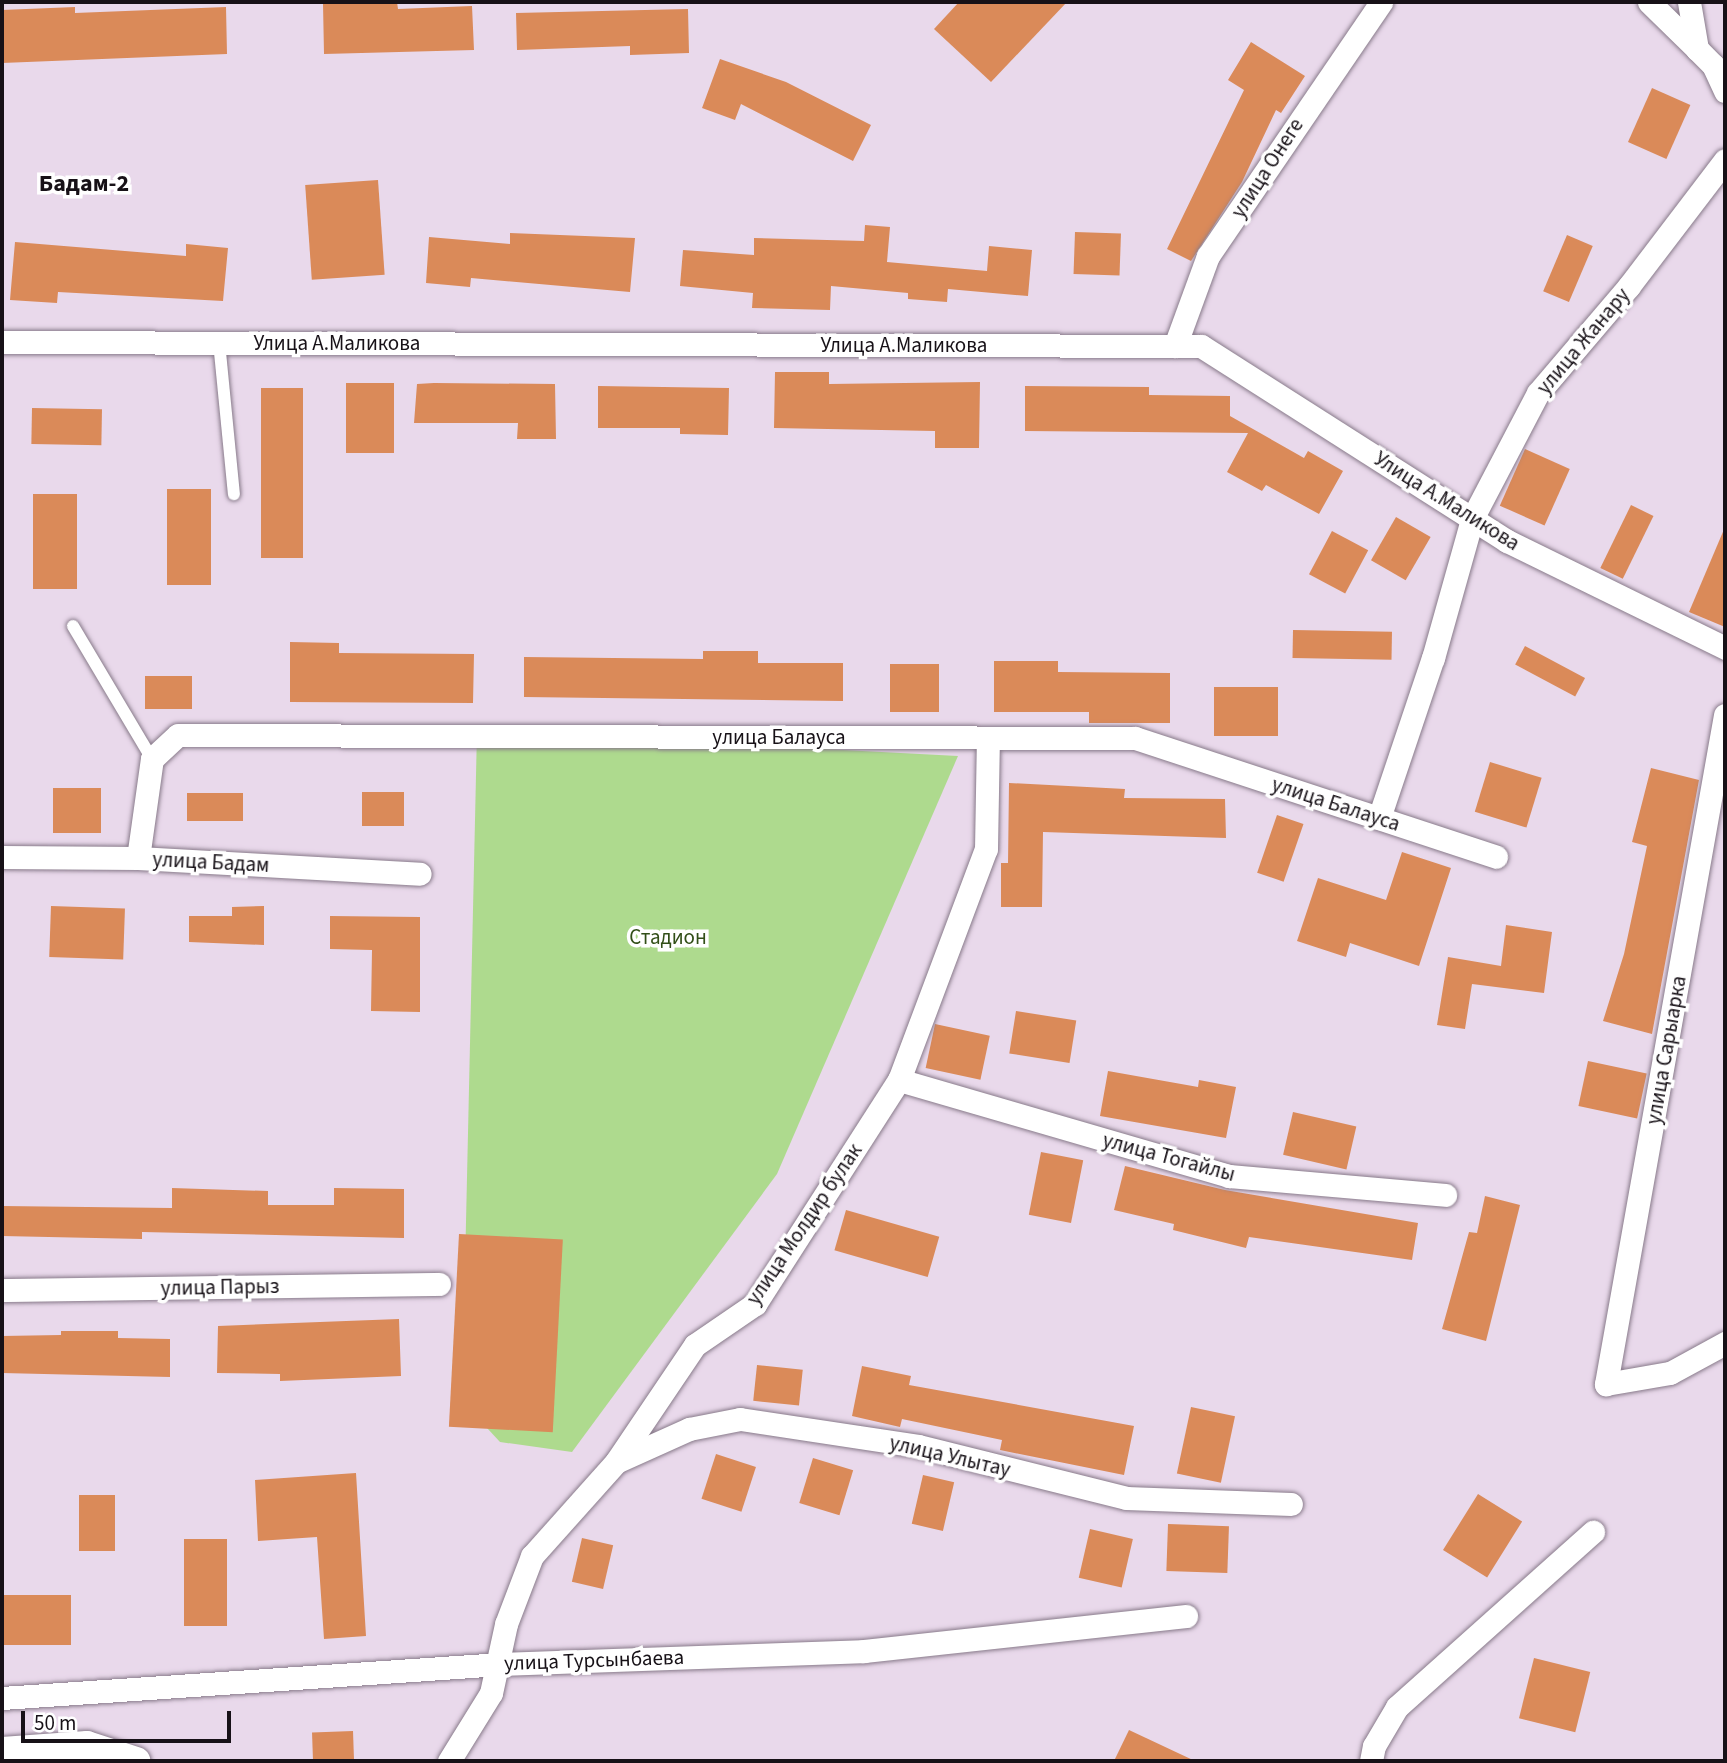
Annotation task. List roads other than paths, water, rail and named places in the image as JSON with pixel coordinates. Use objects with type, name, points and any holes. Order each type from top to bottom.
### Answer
[{"type":"street","name":"улица Онеге","points":[[1175,346],[1209,256],[1381,2]]},
{"type":"street","points":[[1648,2],[1713,65],[1725,91]]},
{"type":"street","points":[[1689,2],[1697,49]]},
{"type":"street","name":"улица Жанару","points":[[1379,818],[1433,657],[1472,519],[1538,393],[1629,286],[1725,160]]},
{"type":"street","name":"Улица А.Маликова","points":[[2,342],[1201,346],[1507,541],[1725,648]]},
{"type":"street","name":"улица Сарыарка","points":[[1725,715],[1606,1384],[1670,1373],[1725,1343]]},
{"type":"street","name":"улица Балауса","points":[[152,759],[178,735],[1135,738],[1496,857]]},
{"type":"street","name":"улица Молдир булак","points":[[449,1761],[491,1693],[506,1624],[532,1556],[616,1462],[695,1345],[755,1304],[899,1080],[986,849],[988,738]]},
{"type":"street","points":[[138,858],[152,759]]},
{"type":"street","name":"улица Бадам","points":[[2,857],[138,858],[420,874]]},
{"type":"street","name":"улица Тогайлы","points":[[899,1080],[1229,1176],[1446,1195]]},
{"type":"street","name":"улица Парыз","points":[[2,1290],[439,1284]]},
{"type":"street","name":"улица Улытау","points":[[616,1462],[689,1429],[740,1419],[918,1446],[1126,1498],[1291,1504]]},
{"type":"street","points":[[1371,1761],[1374,1746],[1396,1707],[1593,1532]]},
{"type":"street","name":"улица Турсынбаева","points":[[2,1698],[497,1664],[864,1651],[1186,1616]]},
{"type":"street","points":[[2,1751],[87,1745],[136,1761]]},
{"type":"lane","points":[[219,342],[233,494]]},
{"type":"lane","points":[[73,626],[152,759]]},
{"type":"district","name":"Бадам-2","points":[[84,184]]},
{"type":"park label","name":"Стадион","points":[[668,937]]}]
